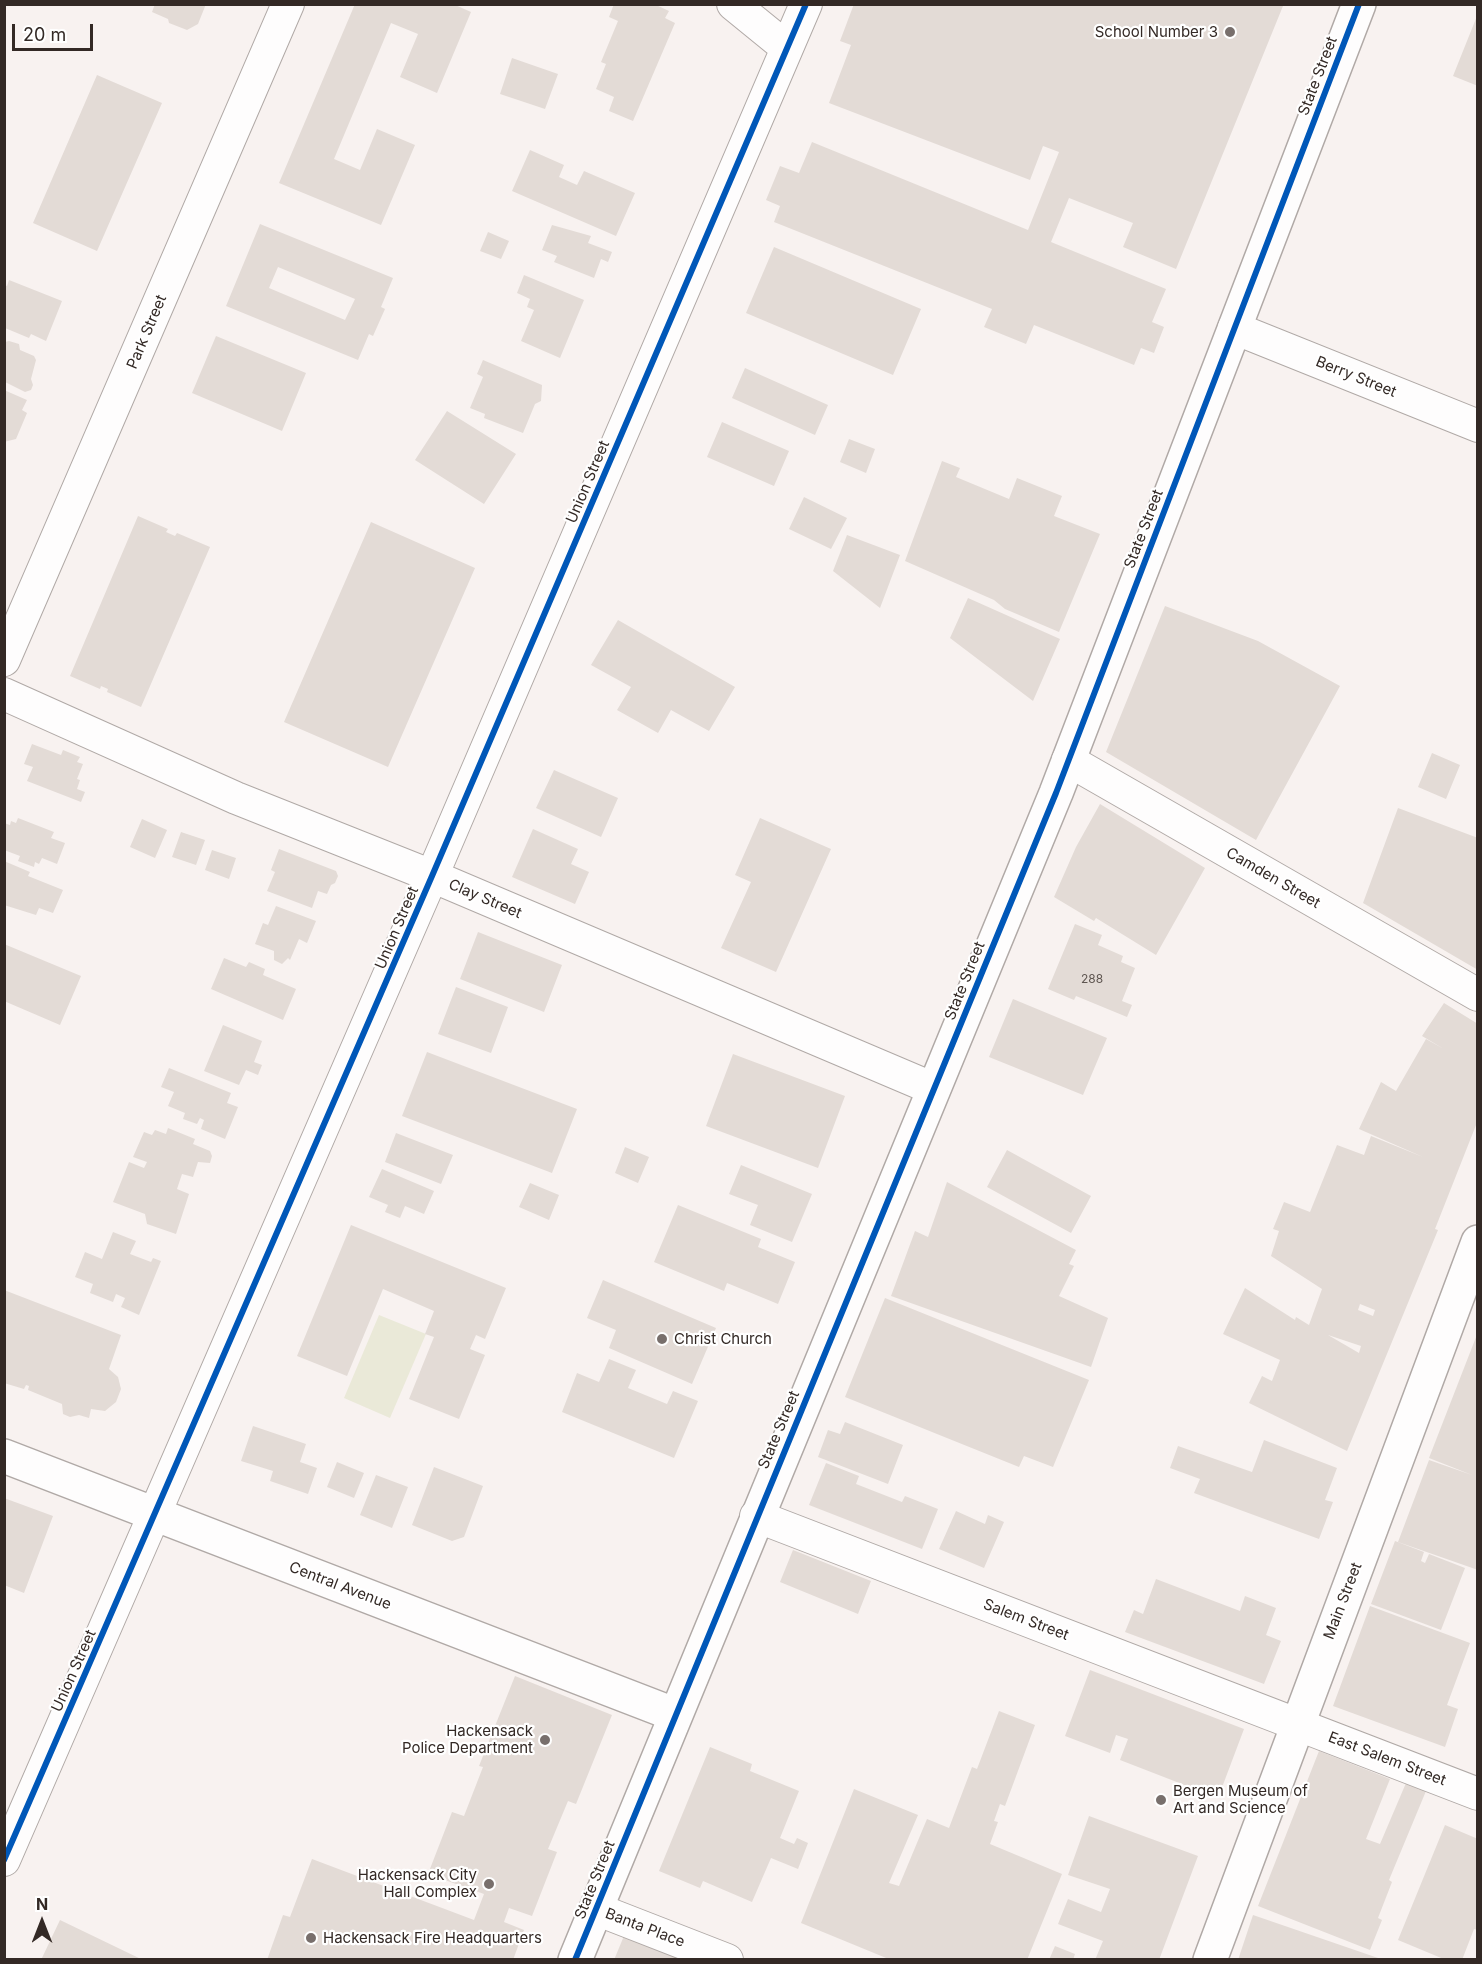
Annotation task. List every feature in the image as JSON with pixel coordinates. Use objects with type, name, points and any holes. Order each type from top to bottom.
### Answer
[{"type":"street","name":"Park Street","points":[[4,660],[288,4]]},
{"type":"street","points":[[733,4],[787,48]]},
{"type":"street","name":"Union Street","points":[[4,1860],[156,1515],[806,4]]},
{"type":"street","name":"State Street","points":[[575,1959],[1068,760],[1359,4]]},
{"type":"street","name":"Berry Street","points":[[1234,328],[1478,426]]},
{"type":"street","name":"Clay Street","points":[[4,694],[236,798],[432,876],[934,1089]]},
{"type":"street","name":"Camden Street","points":[[1068,760],[1478,995]]},
{"type":"street","name":"Main Street","points":[[1210,1959],[1478,1242]]},
{"type":"street","name":"Central Avenue","points":[[4,1456],[676,1715]]},
{"type":"street","name":"Salem Street","points":[[756,1516],[1297,1725]]},
{"type":"street","name":"East Salem Street","points":[[1297,1725],[1478,1794]]},
{"type":"street","name":"Banta Place","points":[[596,1909],[728,1959]]},
{"type":"green space","points":[[379,1315],[426,1334],[390,1418],[344,1398]]},
{"type":"building","points":[[155,4],[206,4],[198,24],[187,30],[169,23],[168,19],[152,12]]},
{"type":"building","points":[[355,4],[453,4],[471,12],[437,93],[400,77],[418,34],[391,23],[334,159],[360,170],[377,129],[415,145],[381,225],[279,183]]},
{"type":"building","points":[[614,4],[654,4],[669,11],[665,18],[675,23],[633,121],[609,111],[614,97],[596,89],[606,64],[601,62],[618,21],[609,17]]},
{"type":"building","points":[[854,4],[1283,6],[1176,269],[1123,247],[1133,223],[1069,198],[1051,242],[1166,289],[1152,322],[1164,327],[1154,353],[1141,348],[1134,365],[1034,325],[1026,344],[984,327],[992,309],[774,222],[780,206],[766,200],[780,166],[799,173],[812,142],[1028,230],[1059,152],[1043,146],[1030,180],[829,103],[851,45],[840,41]]},
{"type":"building","points":[[1478,16],[1478,86],[1453,76]]},
{"type":"building","points":[[512,58],[558,74],[545,109],[500,94]]},
{"type":"building","points":[[97,75],[162,103],[97,251],[33,223]]},
{"type":"building","points":[[530,150],[564,165],[559,177],[577,185],[584,171],[635,193],[616,236],[512,191]]},
{"type":"building","points":[[260,224],[393,278],[381,307],[385,309],[373,336],[369,334],[358,360],[226,306]],"holes":[[[278,267],[355,299],[345,320],[269,288]]]},
{"type":"building","points":[[552,225],[591,236],[588,243],[612,252],[608,262],[601,259],[594,278],[554,262],[557,256],[542,250]]},
{"type":"building","points":[[488,232],[509,241],[501,259],[480,251]]},
{"type":"building","points":[[774,247],[921,309],[893,375],[746,313]]},
{"type":"building","points":[[524,275],[584,300],[560,358],[521,341],[534,310],[527,307],[530,299],[517,293]]},
{"type":"building","points":[[9,280],[62,301],[46,341],[31,334],[29,338],[5,328],[5,285],[7,286]]},
{"type":"building","points":[[216,336],[306,373],[282,431],[192,393]]},
{"type":"building","points":[[5,342],[19,344],[20,350],[34,356],[36,360],[31,379],[33,385],[31,390],[25,392],[5,382]]},
{"type":"building","points":[[483,360],[542,385],[541,401],[535,404],[523,433],[484,418],[485,414],[470,408],[483,377],[477,374]]},
{"type":"building","points":[[745,368],[828,405],[815,435],[732,398]]},
{"type":"building","points":[[4,390],[27,400],[22,410],[27,413],[16,439],[4,442]]},
{"type":"building","points":[[447,411],[516,454],[484,504],[415,460]]},
{"type":"building","points":[[722,422],[789,451],[774,486],[707,457]]},
{"type":"building","points":[[849,439],[875,449],[866,473],[840,462]]},
{"type":"building","points":[[942,461],[960,468],[956,477],[1009,499],[1017,478],[1062,496],[1054,516],[1100,534],[1059,632],[1005,609],[994,600],[905,561]]},
{"type":"building","points":[[804,497],[847,518],[831,549],[789,529]]},
{"type":"building","points":[[138,516],[168,529],[166,532],[175,536],[177,533],[210,547],[141,707],[107,692],[108,689],[101,686],[100,689],[70,676]]},
{"type":"building","points":[[371,522],[475,568],[388,767],[284,722]]},
{"type":"building","points":[[847,535],[900,555],[880,608],[833,571]]},
{"type":"building","points":[[968,598],[1060,639],[1033,701],[950,638]]},
{"type":"building","points":[[1165,606],[1258,641],[1340,686],[1256,840],[1106,752]]},
{"type":"building","points":[[618,620],[735,687],[709,731],[671,710],[658,733],[617,710],[631,687],[591,665]]},
{"type":"building","points":[[32,744],[61,755],[63,750],[80,757],[77,762],[83,764],[77,779],[80,780],[77,789],[85,792],[81,802],[27,781],[33,767],[24,764]]},
{"type":"building","points":[[1432,753],[1460,765],[1446,799],[1418,787]]},
{"type":"building","points":[[554,770],[618,798],[601,837],[536,808]]},
{"type":"building","points":[[1100,804],[1205,868],[1156,955],[1096,918],[1094,921],[1054,897],[1076,847]]},
{"type":"building","points":[[1398,808],[1478,838],[1478,970],[1363,903]]},
{"type":"building","points":[[18,818],[54,832],[51,838],[65,843],[57,864],[42,858],[39,864],[35,862],[34,867],[18,861],[20,856],[4,850],[4,823],[10,825],[11,821],[16,823]]},
{"type":"building","points":[[760,818],[831,849],[776,972],[721,948],[751,882],[735,875]]},
{"type":"building","points":[[142,819],[167,830],[155,858],[130,847]]},
{"type":"building","points":[[533,829],[578,849],[571,864],[589,872],[575,904],[512,877]]},
{"type":"building","points":[[181,832],[205,840],[196,865],[172,857]]},
{"type":"building","points":[[279,849],[336,871],[338,876],[335,883],[331,885],[327,894],[318,891],[312,908],[267,891],[275,872],[271,870]]},
{"type":"building","points":[[212,850],[236,858],[229,879],[205,870]]},
{"type":"building","points":[[4,861],[30,872],[28,876],[63,890],[53,913],[39,908],[36,915],[4,905]]},
{"type":"building","points":[[276,906],[316,921],[307,943],[299,939],[290,960],[288,958],[282,964],[274,960],[274,951],[255,944],[263,923],[268,925]]},
{"type":"building","points":[[1075,924],[1102,935],[1098,945],[1123,956],[1121,962],[1135,968],[1122,1001],[1132,1005],[1127,1017],[1076,996],[1074,1000],[1048,989]]},
{"type":"building","points":[[478,932],[562,965],[544,1012],[460,979]]},
{"type":"building","points":[[4,944],[81,976],[60,1025],[4,1001]]},
{"type":"building","points":[[224,958],[246,967],[249,962],[265,969],[263,975],[296,989],[283,1020],[211,989]]},
{"type":"building","points":[[456,987],[508,1007],[491,1053],[438,1034]]},
{"type":"building","points":[[1013,999],[1107,1038],[1083,1095],[989,1057]]},
{"type":"building","points":[[1444,1003],[1478,1024],[1478,1120],[1435,1229],[1438,1230],[1347,1451],[1249,1403],[1262,1376],[1272,1381],[1280,1360],[1223,1334],[1245,1288],[1295,1320],[1296,1317],[1309,1325],[1322,1289],[1271,1256],[1279,1231],[1273,1229],[1284,1202],[1310,1212],[1337,1145],[1364,1155],[1371,1136],[1423,1157],[1359,1129],[1381,1082],[1396,1091],[1426,1039],[1444,1049],[1422,1036]],"holes":[[[1360,1304],[1375,1310],[1373,1316],[1358,1310]],[[1328,1335],[1361,1346],[1359,1353]]]},
{"type":"building","points":[[223,1025],[262,1041],[254,1062],[262,1065],[258,1075],[246,1070],[239,1085],[204,1071]]},
{"type":"building","points":[[427,1052],[577,1109],[552,1173],[402,1116]]},
{"type":"building","points":[[733,1054],[845,1096],[818,1168],[706,1126]]},
{"type":"building","points":[[169,1068],[231,1093],[227,1103],[238,1107],[225,1139],[201,1129],[204,1120],[200,1118],[197,1124],[183,1119],[185,1113],[168,1106],[174,1092],[161,1087]]},
{"type":"building","points":[[168,1128],[195,1139],[193,1144],[210,1151],[212,1156],[210,1163],[198,1162],[193,1177],[182,1174],[177,1189],[189,1194],[176,1234],[147,1224],[145,1214],[113,1202],[129,1162],[144,1168],[147,1162],[133,1157],[144,1132],[152,1135],[155,1130],[166,1134]]},
{"type":"building","points":[[396,1133],[453,1155],[441,1184],[385,1162]]},
{"type":"building","points":[[625,1147],[649,1157],[638,1183],[615,1173]]},
{"type":"building","points":[[1007,1150],[1091,1196],[1071,1233],[987,1187]]},
{"type":"building","points":[[741,1165],[812,1194],[792,1242],[750,1225],[758,1205],[729,1194]]},
{"type":"building","points":[[382,1169],[434,1191],[424,1214],[405,1206],[400,1218],[385,1212],[388,1205],[369,1197]]},
{"type":"building","points":[[947,1182],[1076,1250],[1069,1264],[1074,1266],[1059,1296],[1108,1318],[1091,1367],[891,1296],[915,1231],[928,1237]]},
{"type":"building","points":[[530,1183],[559,1195],[549,1220],[519,1207]]},
{"type":"building","points":[[678,1205],[761,1239],[758,1247],[795,1262],[778,1304],[727,1283],[724,1291],[654,1262]]},
{"type":"building","points":[[351,1225],[506,1288],[485,1339],[476,1335],[470,1349],[485,1355],[459,1419],[409,1399],[434,1337],[425,1334],[434,1311],[383,1289],[347,1376],[297,1356]]},
{"type":"building","points":[[113,1232],[136,1241],[130,1254],[151,1262],[153,1258],[161,1261],[139,1315],[121,1307],[125,1298],[116,1294],[113,1302],[90,1293],[93,1284],[75,1277],[85,1252],[102,1259]]},
{"type":"building","name":"Christ Church","points":[[603,1280],[716,1328],[692,1384],[609,1348],[616,1330],[587,1318]]},
{"type":"building","points":[[4,1290],[121,1335],[109,1369],[118,1377],[121,1389],[116,1402],[105,1411],[91,1409],[89,1418],[79,1415],[70,1417],[63,1414],[62,1404],[28,1390],[29,1386],[26,1385],[24,1389],[4,1383]]},
{"type":"building","points":[[885,1298],[1089,1380],[1053,1467],[1024,1456],[1019,1467],[845,1397]]},
{"type":"building","points":[[1478,1332],[1478,1570],[1398,1542],[1429,1460],[1472,1475],[1429,1458]]},
{"type":"building","points":[[609,1359],[636,1370],[628,1388],[667,1404],[673,1391],[698,1401],[674,1458],[562,1412],[577,1373],[599,1382]]},
{"type":"building","points":[[845,1422],[903,1445],[888,1484],[818,1457],[828,1430],[840,1434]]},
{"type":"building","points":[[253,1426],[306,1444],[300,1462],[317,1468],[308,1494],[270,1481],[273,1471],[241,1461]]},
{"type":"building","points":[[1264,1440],[1337,1468],[1325,1500],[1333,1502],[1319,1539],[1194,1493],[1200,1479],[1170,1468],[1178,1446],[1252,1472]]},
{"type":"building","points":[[337,1462],[364,1473],[354,1498],[327,1487]]},
{"type":"building","points":[[826,1463],[859,1476],[856,1484],[902,1502],[905,1496],[938,1509],[922,1549],[809,1505]]},
{"type":"building","points":[[434,1467],[483,1486],[464,1537],[452,1541],[412,1525]]},
{"type":"building","points":[[376,1475],[408,1487],[392,1528],[360,1515]]},
{"type":"building","points":[[4,1498],[53,1516],[24,1593],[4,1585]]},
{"type":"building","points":[[956,1511],[985,1524],[988,1515],[1004,1522],[984,1568],[939,1549]]},
{"type":"building","points":[[1395,1541],[1424,1552],[1421,1561],[1425,1563],[1429,1554],[1465,1568],[1441,1630],[1371,1604]]},
{"type":"building","points":[[793,1550],[871,1581],[858,1614],[780,1582]]},
{"type":"building","points":[[1156,1579],[1240,1611],[1245,1596],[1276,1608],[1266,1635],[1281,1641],[1264,1684],[1125,1632],[1134,1610],[1143,1614]]},
{"type":"building","points":[[1370,1606],[1470,1643],[1447,1705],[1458,1709],[1445,1747],[1333,1706]]},
{"type":"building","points":[[1090,1670],[1244,1729],[1218,1798],[1120,1760],[1128,1739],[1116,1735],[1110,1753],[1065,1736]]},
{"type":"building","points":[[515,1676],[612,1715],[576,1804],[568,1801],[548,1849],[557,1852],[532,1916],[509,1908],[504,1922],[524,1930],[513,1960],[267,1960],[283,1915],[290,1917],[312,1859],[474,1920],[484,1894],[428,1874],[452,1812],[464,1816],[483,1767],[479,1766]]},
{"type":"building","points":[[999,1711],[1035,1725],[1005,1806],[1000,1804],[994,1821],[998,1822],[990,1844],[1062,1874],[1027,1960],[891,1960],[801,1923],[854,1789],[918,1815],[889,1883],[899,1886],[927,1819],[949,1828],[972,1767],[977,1769]]},
{"type":"building","points":[[710,1747],[752,1764],[750,1771],[799,1791],[780,1838],[794,1844],[797,1838],[808,1843],[798,1869],[771,1858],[752,1902],[703,1881],[700,1888],[659,1871]]},
{"type":"building","points":[[1319,1751],[1390,1779],[1366,1839],[1380,1844],[1406,1783],[1426,1791],[1389,1880],[1392,1882],[1378,1918],[1382,1920],[1370,1950],[1258,1906]]},
{"type":"building","points":[[1089,1816],[1198,1856],[1159,1960],[1095,1960],[1103,1941],[1058,1924],[1068,1899],[1101,1912],[1110,1889],[1068,1875]]},
{"type":"building","points":[[1445,1825],[1478,1839],[1478,1930],[1474,1929],[1462,1960],[1446,1960],[1398,1940]]},
{"type":"building","points":[[1253,1915],[1381,1959],[1381,1960],[1238,1960]]},
{"type":"building","points":[[60,1920],[143,1960],[41,1960]]},
{"type":"building","points":[[626,1931],[699,1960],[614,1960]]},
{"type":"building","points":[[1055,1946],[1075,1954],[1073,1960],[1049,1960]]},
{"type":"cycle path","points":[[4,1860],[432,876],[806,4]]},
{"type":"cycle path","points":[[575,1960],[1056,793],[1359,4]]},
{"type":"place","name":"School Number 3","points":[[1230,32]]},
{"type":"place","name":"Christ Church","points":[[662,1339]]},
{"type":"place","name":"Hackensack Police Department","points":[[545,1740]]},
{"type":"place","name":"Bergen Museum of Art and Science","points":[[1161,1800]]},
{"type":"place","name":"Hackensack City Hall Complex","points":[[489,1884]]},
{"type":"place","name":"Hackensack Fire Headquarters","points":[[311,1938]]}]
